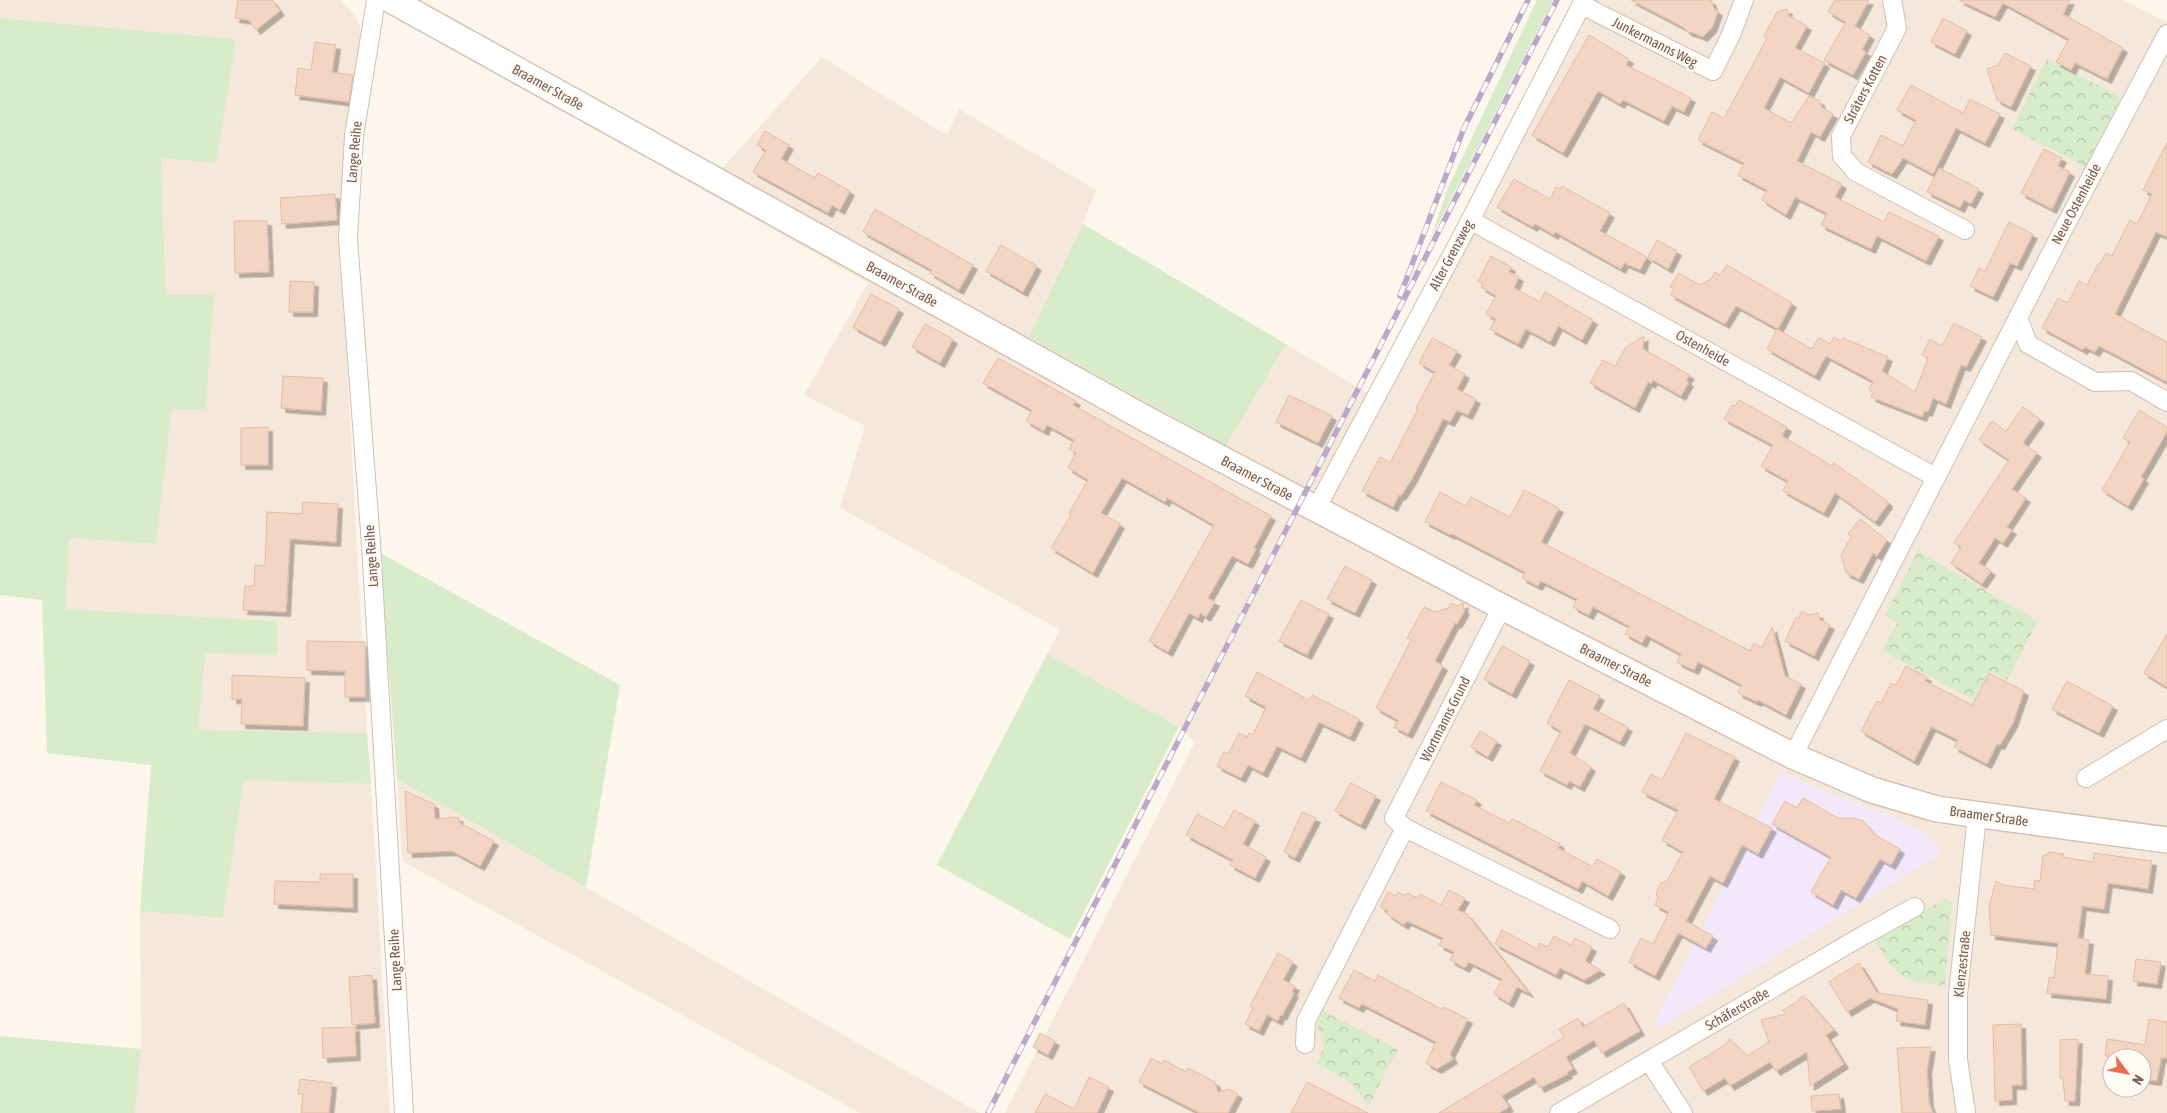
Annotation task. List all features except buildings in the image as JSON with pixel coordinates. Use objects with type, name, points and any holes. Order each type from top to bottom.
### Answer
[{"type":"street","name":"Lange Reihe","points":[[376,0],[354,136],[348,239],[371,544],[404,1113]]},
{"type":"street","name":"Braamer Straße","points":[[391,0],[932,301],[1316,509],[1793,756],[1872,790],[1921,805],[1977,816],[2167,840]]},
{"type":"street","name":"Junkermanns Weg","points":[[1583,2],[1713,71],[1731,35],[1744,0]]},
{"type":"street","name":"Sträters Kotten","points":[[1892,0],[1897,28],[1840,136],[1842,156],[1856,172],[1965,230]]},
{"type":"street","name":"Alter Grenzweg","points":[[1316,509],[1470,220],[1583,2]]},
{"type":"street","name":"Neue Ostenheide","points":[[1935,477],[2167,34]]},
{"type":"street","name":"Ostenheide","points":[[1470,220],[1935,477]]},
{"type":"street","points":[[2018,317],[2028,344],[2095,382],[2131,381],[2167,402]]},
{"type":"street","points":[[1793,756],[1935,477]]},
{"type":"street","name":"Wortmanns Grund","points":[[1405,828],[1394,818],[1502,607]]},
{"type":"street","points":[[2086,778],[2167,730]]},
{"type":"street","name":"Klenzestraße","points":[[1966,1113],[1958,1059],[1958,994],[1977,816]]},
{"type":"street","points":[[1305,1044],[1306,1021],[1405,828],[1610,929]]},
{"type":"street","name":"Schäferstraße","points":[[1560,1113],[1915,907]]},
{"type":"street","points":[[1648,1061],[1683,1113]]},
{"type":"shaded area","points":[[0,0],[340,0],[355,15],[360,27],[360,41],[338,239],[346,345],[367,733],[198,730],[206,653],[276,655],[276,621],[66,609],[68,538],[156,544],[172,408],[206,409],[213,295],[166,296],[161,157],[235,39],[0,18]]},
{"type":"shaded area","points":[[1574,0],[2123,0],[2167,22],[2167,1113],[1005,1113],[1195,742],[1179,727],[1047,654],[1060,630],[840,508],[865,426],[804,395],[868,283],[703,190],[822,57],[947,135],[959,109],[1096,190],[1083,224],[1226,446],[1286,344],[1371,395]]},
{"type":"shaded area","points":[[1781,771],[1816,788],[1890,815],[1921,830],[1938,845],[1939,855],[1661,1027],[1654,1022]]},
{"type":"shaded area","points":[[244,779],[371,784],[390,1113],[135,1113],[141,1049],[140,911],[223,918]]},
{"type":"shaded area","points":[[397,779],[980,1113],[860,1113],[402,861]]},
{"type":"green space","points":[[1537,0],[1553,0],[1430,240],[1448,188]]},
{"type":"green space","points":[[0,18],[236,39],[216,163],[161,158],[166,295],[214,295],[206,409],[172,409],[156,544],[69,538],[66,609],[277,621],[277,655],[206,653],[198,730],[367,733],[371,784],[244,780],[223,918],[140,911],[151,765],[47,753],[42,600],[0,595]]},
{"type":"green space","points":[[2047,59],[2121,97],[2086,167],[2012,129]]},
{"type":"green space","points":[[1083,224],[1286,344],[1226,446],[1029,337]]},
{"type":"green space","points":[[1918,551],[2038,621],[2007,680],[1990,671],[1974,700],[1882,651],[1897,623],[1885,616]]},
{"type":"green space","points":[[380,553],[620,685],[586,887],[397,779]]},
{"type":"green space","points":[[1047,654],[1179,727],[1070,939],[937,865]]},
{"type":"green space","points":[[1946,898],[1952,902],[1945,986],[1909,979],[1895,969],[1874,939]]},
{"type":"green space","points":[[1322,1010],[1398,1049],[1368,1107],[1351,1082],[1316,1064],[1324,1047],[1317,1025]]},
{"type":"green space","points":[[0,1036],[141,1049],[135,1113],[0,1113]]},
{"type":"railway","points":[[1400,296],[1464,128],[1528,0]]},
{"type":"railway","points":[[988,1113],[1557,0]]}]
